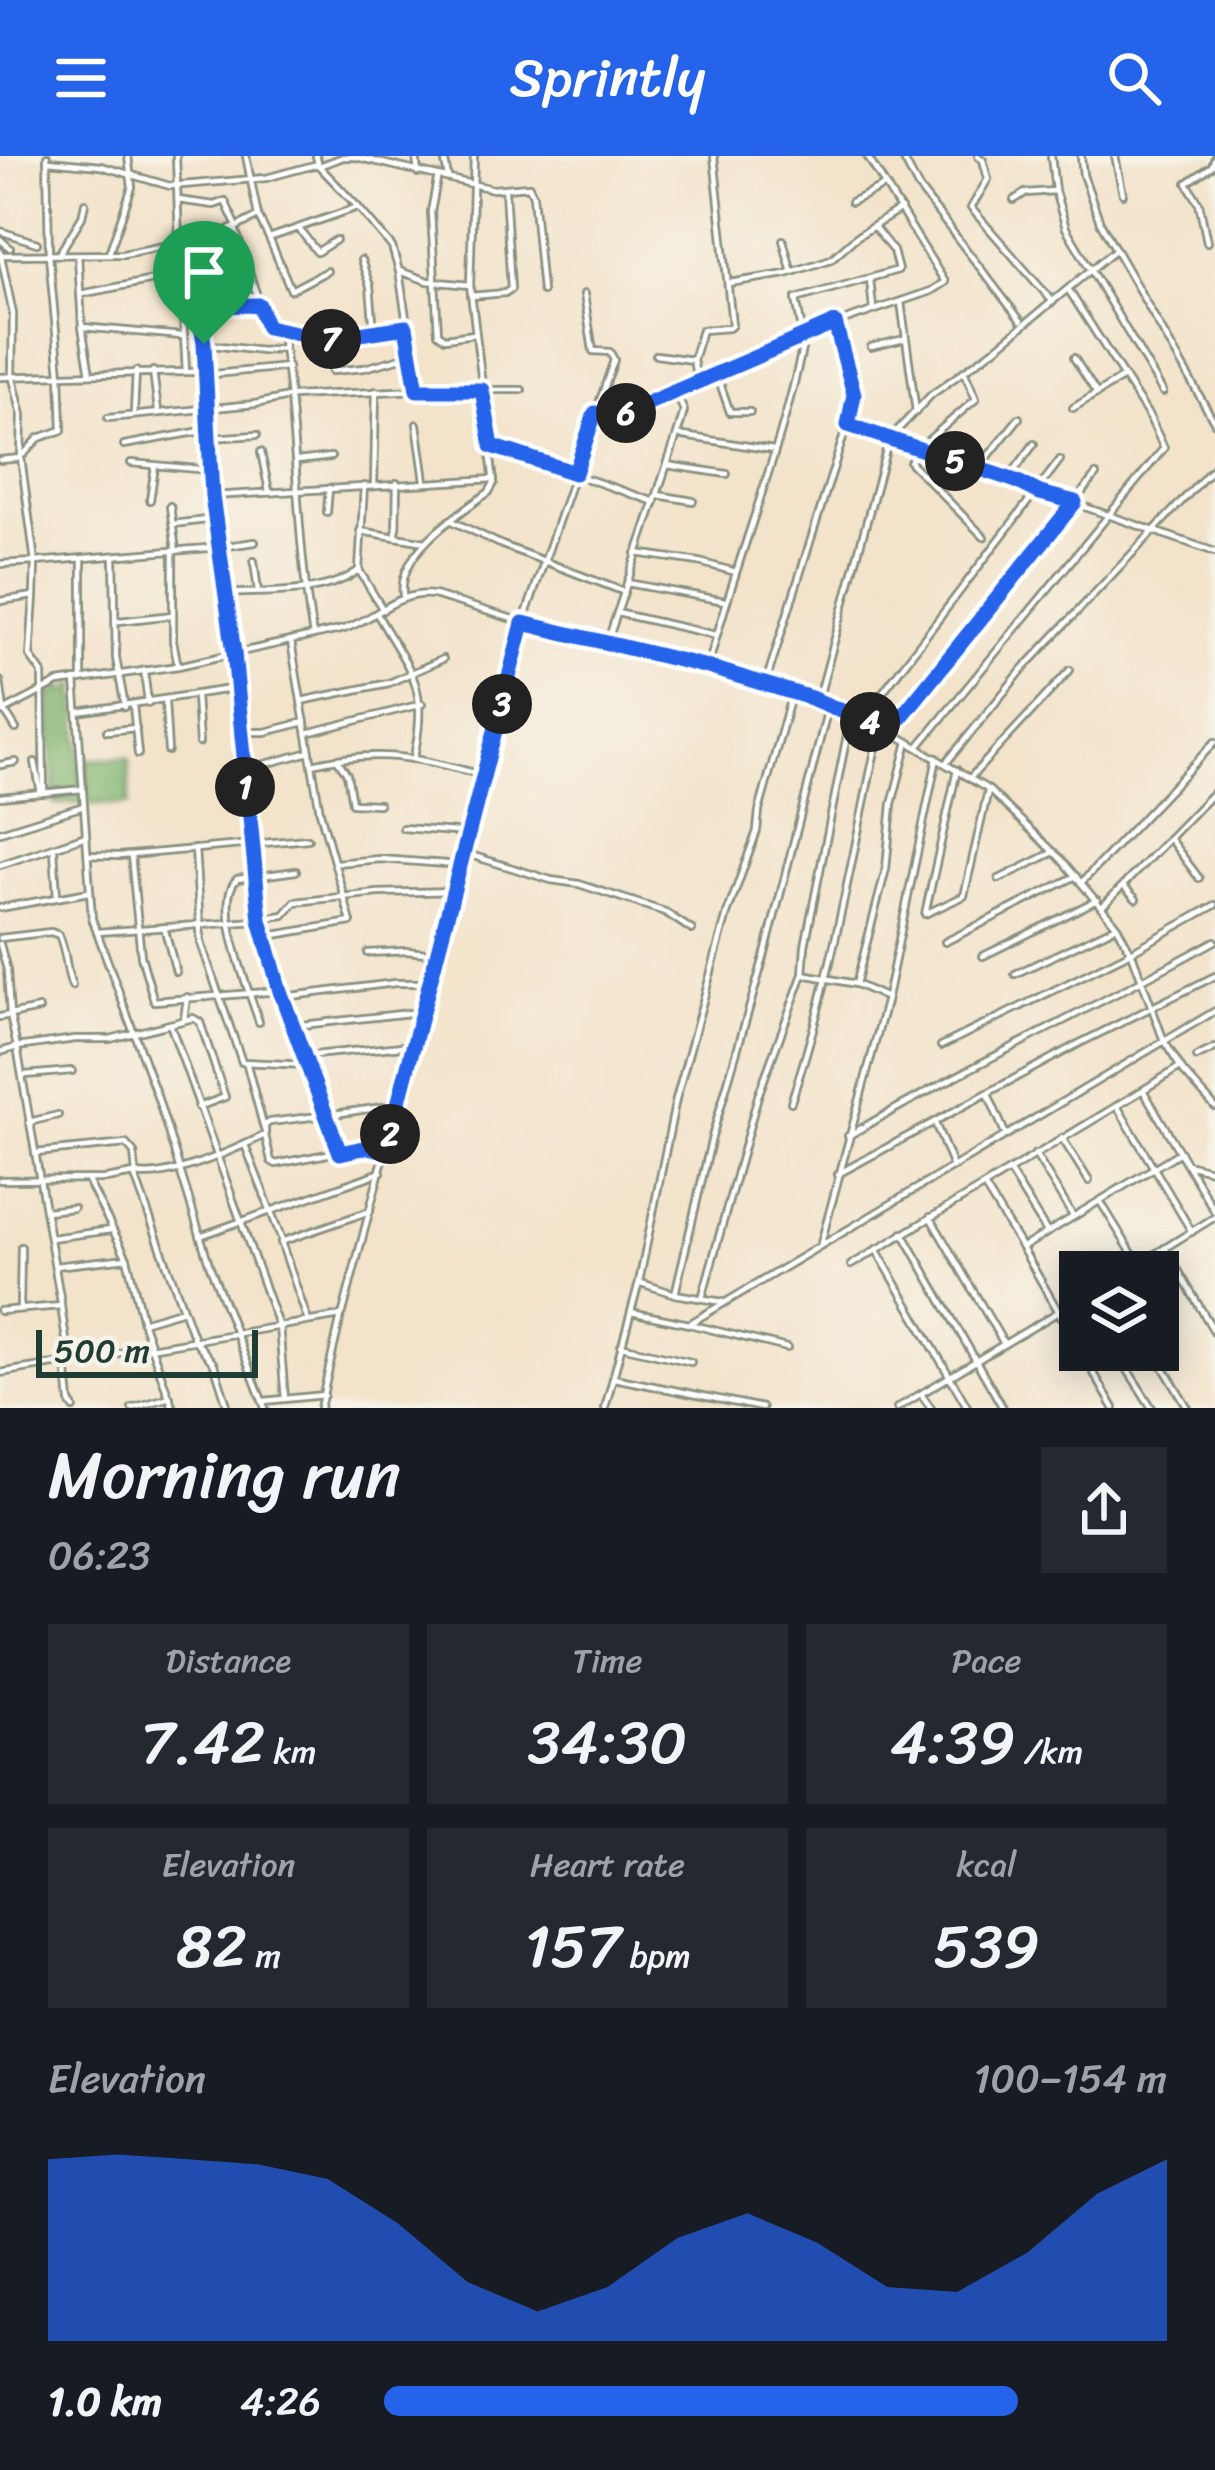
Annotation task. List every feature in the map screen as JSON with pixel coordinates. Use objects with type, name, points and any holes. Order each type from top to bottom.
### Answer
[{"type":"street","points":[[108,254],[134,177],[128,156]]},
{"type":"street","points":[[176,156],[186,372]]},
{"type":"street","points":[[246,156],[258,216],[291,290],[327,272]]},
{"type":"street","points":[[316,156],[392,248],[417,390]]},
{"type":"street","points":[[0,460],[21,458],[39,438],[62,430],[47,159],[86,163],[162,185],[298,172],[349,156],[505,190],[526,186],[532,191],[542,291]]},
{"type":"street","points":[[416,156],[418,173]]},
{"type":"street","points":[[444,156],[448,178]]},
{"type":"street","points":[[403,596],[404,579],[426,542],[489,492],[494,479],[470,285],[474,156]]},
{"type":"street","points":[[697,380],[693,361],[702,330],[732,326],[714,156]]},
{"type":"street","points":[[595,413],[618,416],[804,335],[945,282],[867,156]]},
{"type":"street","points":[[902,156],[918,187],[1022,323]]},
{"type":"street","points":[[906,164],[918,156]]},
{"type":"street","points":[[978,156],[988,179],[971,208],[1054,302]]},
{"type":"street","points":[[1051,156],[1066,228],[1162,392]]},
{"type":"street","points":[[1081,156],[1091,200],[1215,423]]},
{"type":"street","points":[[1115,156],[1124,194]]},
{"type":"street","points":[[1207,242],[1199,202],[1186,183],[1212,166],[1215,157]]},
{"type":"street","points":[[437,178],[431,212],[439,336],[474,334]]},
{"type":"street","points":[[851,202],[884,186]]},
{"type":"street","points":[[471,296],[511,289],[505,190]]},
{"type":"street","points":[[1014,200],[1055,191]]},
{"type":"street","points":[[178,200],[214,205],[226,201],[265,326],[326,339],[406,327]]},
{"type":"street","points":[[59,254],[82,217],[85,203]]},
{"type":"street","points":[[269,238],[358,207]]},
{"type":"street","points":[[728,284],[831,259],[901,209]]},
{"type":"street","points":[[43,792],[42,673],[29,656],[35,562],[21,458],[22,416],[12,375],[13,314],[0,253],[108,254],[179,243],[258,216]]},
{"type":"street","points":[[708,667],[804,335],[796,298],[895,273],[900,267],[874,227]]},
{"type":"street","points":[[299,229],[317,251],[336,240]]},
{"type":"street","points":[[0,235],[37,243]]},
{"type":"street","points":[[0,235],[10,248]]},
{"type":"street","points":[[783,240],[792,272]]},
{"type":"street","points":[[818,701],[889,439],[931,395],[1116,249]]},
{"type":"street","points":[[78,254],[90,374]]},
{"type":"street","points":[[222,267],[246,260]]},
{"type":"street","points":[[362,260],[370,286],[374,332]]},
{"type":"street","points":[[399,271],[470,285]]},
{"type":"street","points":[[80,294],[181,275]]},
{"type":"street","points":[[870,279],[873,309]]},
{"type":"street","points":[[918,747],[1165,445],[1068,289]]},
{"type":"street","points":[[320,1408],[340,1316],[523,623],[614,356],[592,351],[584,294]]},
{"type":"street","points":[[901,302],[916,412]]},
{"type":"street","points":[[180,305],[259,305]]},
{"type":"street","points":[[198,306],[212,496],[234,653],[262,937],[340,1153]]},
{"type":"street","points":[[334,311],[326,339],[335,372],[409,356]]},
{"type":"street","points":[[765,685],[854,394],[835,323]]},
{"type":"street","points":[[82,326],[182,336]]},
{"type":"street","points":[[281,328],[293,396],[305,589],[314,636]]},
{"type":"street","points":[[871,347],[904,339]]},
{"type":"street","points":[[204,344],[262,351],[284,348]]},
{"type":"street","points":[[656,355],[693,361]]},
{"type":"street","points":[[1074,358],[1096,394]]},
{"type":"street","points":[[0,377],[136,370],[204,374],[288,367]]},
{"type":"street","points":[[134,413],[136,370]]},
{"type":"street","points":[[153,371],[158,411]]},
{"type":"street","points":[[964,371],[976,399],[910,459],[984,537]]},
{"type":"street","points":[[716,372],[730,412],[750,412]]},
{"type":"street","points":[[1073,408],[1122,378]]},
{"type":"street","points":[[107,418],[293,396],[522,390]]},
{"type":"street","points":[[374,485],[376,391]]},
{"type":"street","points":[[607,643],[684,411],[676,391]]},
{"type":"street","points":[[978,469],[1019,418]]},
{"type":"street","points":[[417,424],[425,482]]},
{"type":"street","points":[[848,425],[1215,552]]},
{"type":"street","points":[[124,445],[208,430]]},
{"type":"street","points":[[209,438],[257,435]]},
{"type":"street","points":[[676,435],[774,451]]},
{"type":"street","points":[[1008,479],[1034,445]]},
{"type":"street","points":[[492,446],[657,498],[693,501]]},
{"type":"street","points":[[262,452],[269,491]]},
{"type":"street","points":[[297,461],[331,457]]},
{"type":"street","points":[[863,718],[1060,460]]},
{"type":"street","points":[[131,463],[210,470]]},
{"type":"street","points":[[667,465],[727,475]]},
{"type":"street","points":[[150,500],[154,466]]},
{"type":"street","points":[[946,763],[1023,669],[1215,466]]},
{"type":"street","points":[[890,731],[1096,475]]},
{"type":"street","points":[[212,496],[494,479]]},
{"type":"street","points":[[396,537],[397,483]]},
{"type":"street","points":[[364,486],[359,570],[412,674],[422,704],[414,757]]},
{"type":"street","points":[[327,512],[329,488]]},
{"type":"street","points":[[170,506],[178,666]]},
{"type":"street","points":[[173,524],[216,519]]},
{"type":"street","points":[[450,520],[623,592]]},
{"type":"street","points":[[360,531],[426,542]]},
{"type":"street","points":[[0,564],[114,558],[255,542]]},
{"type":"street","points":[[636,554],[736,572]]},
{"type":"street","points":[[114,558],[118,673],[125,706]]},
{"type":"street","points":[[82,560],[79,712],[86,836],[98,932],[166,1122],[176,1168],[264,1404],[324,1394]]},
{"type":"street","points":[[254,561],[258,592]]},
{"type":"street","points":[[224,594],[305,589],[348,578],[359,570]]},
{"type":"street","points":[[626,583],[725,601]]},
{"type":"street","points":[[2,711],[43,688],[178,666],[314,636],[367,621],[403,596],[434,595],[818,701],[890,731],[970,778],[1054,852],[1117,926],[1164,1041],[1215,1107]]},
{"type":"street","points":[[0,601],[34,596]]},
{"type":"street","points":[[617,613],[716,635]]},
{"type":"street","points":[[117,622],[173,615]]},
{"type":"street","points":[[262,937],[349,925],[320,812],[291,641]]},
{"type":"street","points":[[301,701],[412,674],[443,658]]},
{"type":"street","points":[[144,670],[148,703]]},
{"type":"street","points":[[970,778],[1070,670]]},
{"type":"street","points":[[0,681],[2,711],[16,729]]},
{"type":"street","points":[[79,712],[237,688]]},
{"type":"street","points":[[608,1407],[676,1099],[727,914],[755,837],[792,693]]},
{"type":"street","points":[[196,696],[199,743]]},
{"type":"street","points":[[165,701],[168,751]]},
{"type":"street","points":[[307,733],[422,704]]},
{"type":"street","points":[[134,705],[138,754]]},
{"type":"street","points":[[675,1294],[828,708]]},
{"type":"street","points":[[702,1298],[758,1096],[803,974],[851,714]]},
{"type":"street","points":[[239,732],[265,732],[305,722]]},
{"type":"street","points":[[790,1102],[815,1029],[881,727]]},
{"type":"street","points":[[107,731],[136,728]]},
{"type":"street","points":[[856,984],[886,868],[892,803],[908,742]]},
{"type":"street","points":[[945,942],[1079,880],[1215,742]]},
{"type":"street","points":[[243,770],[310,752]]},
{"type":"street","points":[[312,764],[377,754],[414,757],[484,776]]},
{"type":"street","points":[[337,758],[347,774],[352,802],[380,804]]},
{"type":"street","points":[[821,1244],[887,998],[938,758]]},
{"type":"street","points":[[0,765],[16,762]]},
{"type":"street","points":[[34,762],[43,792]]},
{"type":"street","points":[[957,770],[925,914],[964,896],[988,790]]},
{"type":"street","points":[[0,797],[83,789]]},
{"type":"street","points":[[1102,907],[1215,791]]},
{"type":"street","points":[[0,832],[85,806]]},
{"type":"street","points":[[403,828],[469,833]]},
{"type":"street","points":[[0,865],[86,836]]},
{"type":"street","points":[[1169,838],[1199,878]]},
{"type":"street","points":[[88,855],[308,839]]},
{"type":"street","points":[[53,849],[57,897]]},
{"type":"street","points":[[195,849],[199,925],[241,1059],[247,1065],[271,1161],[276,1164],[368,1147],[386,1151]]},
{"type":"street","points":[[999,879],[1054,852]]},
{"type":"street","points":[[464,853],[658,910],[692,930]]},
{"type":"street","points":[[131,855],[137,928],[154,1001],[430,983]]},
{"type":"street","points":[[336,863],[380,859],[460,865]]},
{"type":"street","points":[[259,1022],[228,923],[230,884],[296,871]]},
{"type":"street","points":[[1124,887],[1136,899]]},
{"type":"street","points":[[98,932],[260,920],[289,913],[295,902],[379,892],[454,891]]},
{"type":"street","points":[[0,908],[91,892]]},
{"type":"street","points":[[983,956],[1097,900]]},
{"type":"street","points":[[941,1046],[1131,952],[1215,904]]},
{"type":"street","points":[[1015,974],[1117,926]]},
{"type":"street","points":[[164,927],[176,972]]},
{"type":"street","points":[[72,986],[59,935],[51,932],[0,941],[51,1238],[74,1408]]},
{"type":"street","points":[[848,1136],[950,1077],[1215,941]]},
{"type":"street","points":[[368,953],[438,954]]},
{"type":"street","points":[[803,974],[856,984],[887,998]]},
{"type":"street","points":[[838,1174],[1215,976]]},
{"type":"street","points":[[184,1020],[187,997]]},
{"type":"street","points":[[0,1017],[39,1009]]},
{"type":"street","points":[[689,1324],[1215,1011]]},
{"type":"street","points":[[293,1026],[421,1012]]},
{"type":"street","points":[[0,1052],[75,1039],[110,1039],[197,1018],[225,1097],[198,1107]]},
{"type":"street","points":[[170,1024],[278,1325],[285,1399]]},
{"type":"street","points":[[304,1055],[414,1045]]},
{"type":"street","points":[[1196,1057],[1215,1048]]},
{"type":"street","points":[[247,1065],[308,1064]]},
{"type":"street","points":[[934,1122],[1038,1066]]},
{"type":"street","points":[[851,1265],[1180,1067]]},
{"type":"street","points":[[25,1075],[72,1071]]},
{"type":"street","points":[[1143,1090],[1215,1214],[1161,1251]]},
{"type":"street","points":[[988,1094],[1006,1134]]},
{"type":"street","points":[[0,1180],[148,1176],[245,1144],[264,1133],[270,1122],[397,1105]]},
{"type":"street","points":[[1117,1106],[1192,1232]]},
{"type":"street","points":[[29,1123],[58,1115]]},
{"type":"street","points":[[934,1122],[952,1167]]},
{"type":"street","points":[[1061,1138],[1089,1181]]},
{"type":"street","points":[[34,1153],[126,1144],[134,1153],[135,1174],[194,1339],[214,1364],[228,1408]]},
{"type":"street","points":[[245,1144],[283,1240],[281,1248],[308,1321]]},
{"type":"street","points":[[1022,1248],[1180,1152]]},
{"type":"street","points":[[1035,1154],[1074,1217]]},
{"type":"street","points":[[1187,1164],[1214,1168]]},
{"type":"street","points":[[1009,1171],[1047,1233]]},
{"type":"street","points":[[200,1236],[381,1172]]},
{"type":"street","points":[[87,1179],[127,1258],[142,1322],[173,1408]]},
{"type":"street","points":[[984,1186],[1114,1408]]},
{"type":"street","points":[[1100,1202],[1131,1251]]},
{"type":"street","points":[[46,1211],[73,1208]]},
{"type":"street","points":[[283,1240],[370,1211]]},
{"type":"street","points":[[930,1217],[1004,1344]]},
{"type":"street","points":[[51,1238],[113,1229]]},
{"type":"street","points":[[903,1234],[1004,1408]]},
{"type":"street","points":[[20,1309],[21,1247]]},
{"type":"street","points":[[1166,1248],[1215,1333]]},
{"type":"street","points":[[876,1249],[968,1408]]},
{"type":"street","points":[[55,1266],[127,1258]]},
{"type":"street","points":[[639,1282],[723,1302]]},
{"type":"street","points":[[0,1311],[61,1306]]},
{"type":"street","points":[[142,1322],[185,1310]]},
{"type":"street","points":[[897,1408],[1059,1310]]},
{"type":"street","points":[[631,1312],[787,1348]]},
{"type":"street","points":[[0,1373],[340,1316]]},
{"type":"street","points":[[621,1346],[691,1362]]},
{"type":"street","points":[[1128,1371],[1152,1408]]},
{"type":"street","points":[[1166,1371],[1188,1408]]},
{"type":"street","points":[[613,1377],[762,1408]]},
{"type":"street","points":[[921,1394],[931,1408]]},
{"type":"street","points":[[132,1408],[170,1396]]},
{"type":"green space","points":[[71,684],[76,684],[82,803],[55,804],[48,690],[52,696],[57,693],[54,687],[63,685],[64,691],[71,692]]},
{"type":"green space","points":[[129,758],[129,804],[89,804],[86,760]]},
{"type":"route","points":[[259,305],[267,327],[326,339],[406,327],[417,390],[482,390],[492,446],[575,473],[595,413],[618,416],[835,323],[854,394],[848,425],[1075,502],[890,731],[811,698],[708,667],[523,623],[386,1151],[368,1147],[340,1153],[262,937],[234,653],[212,496],[204,344],[198,306],[259,305]]}]
